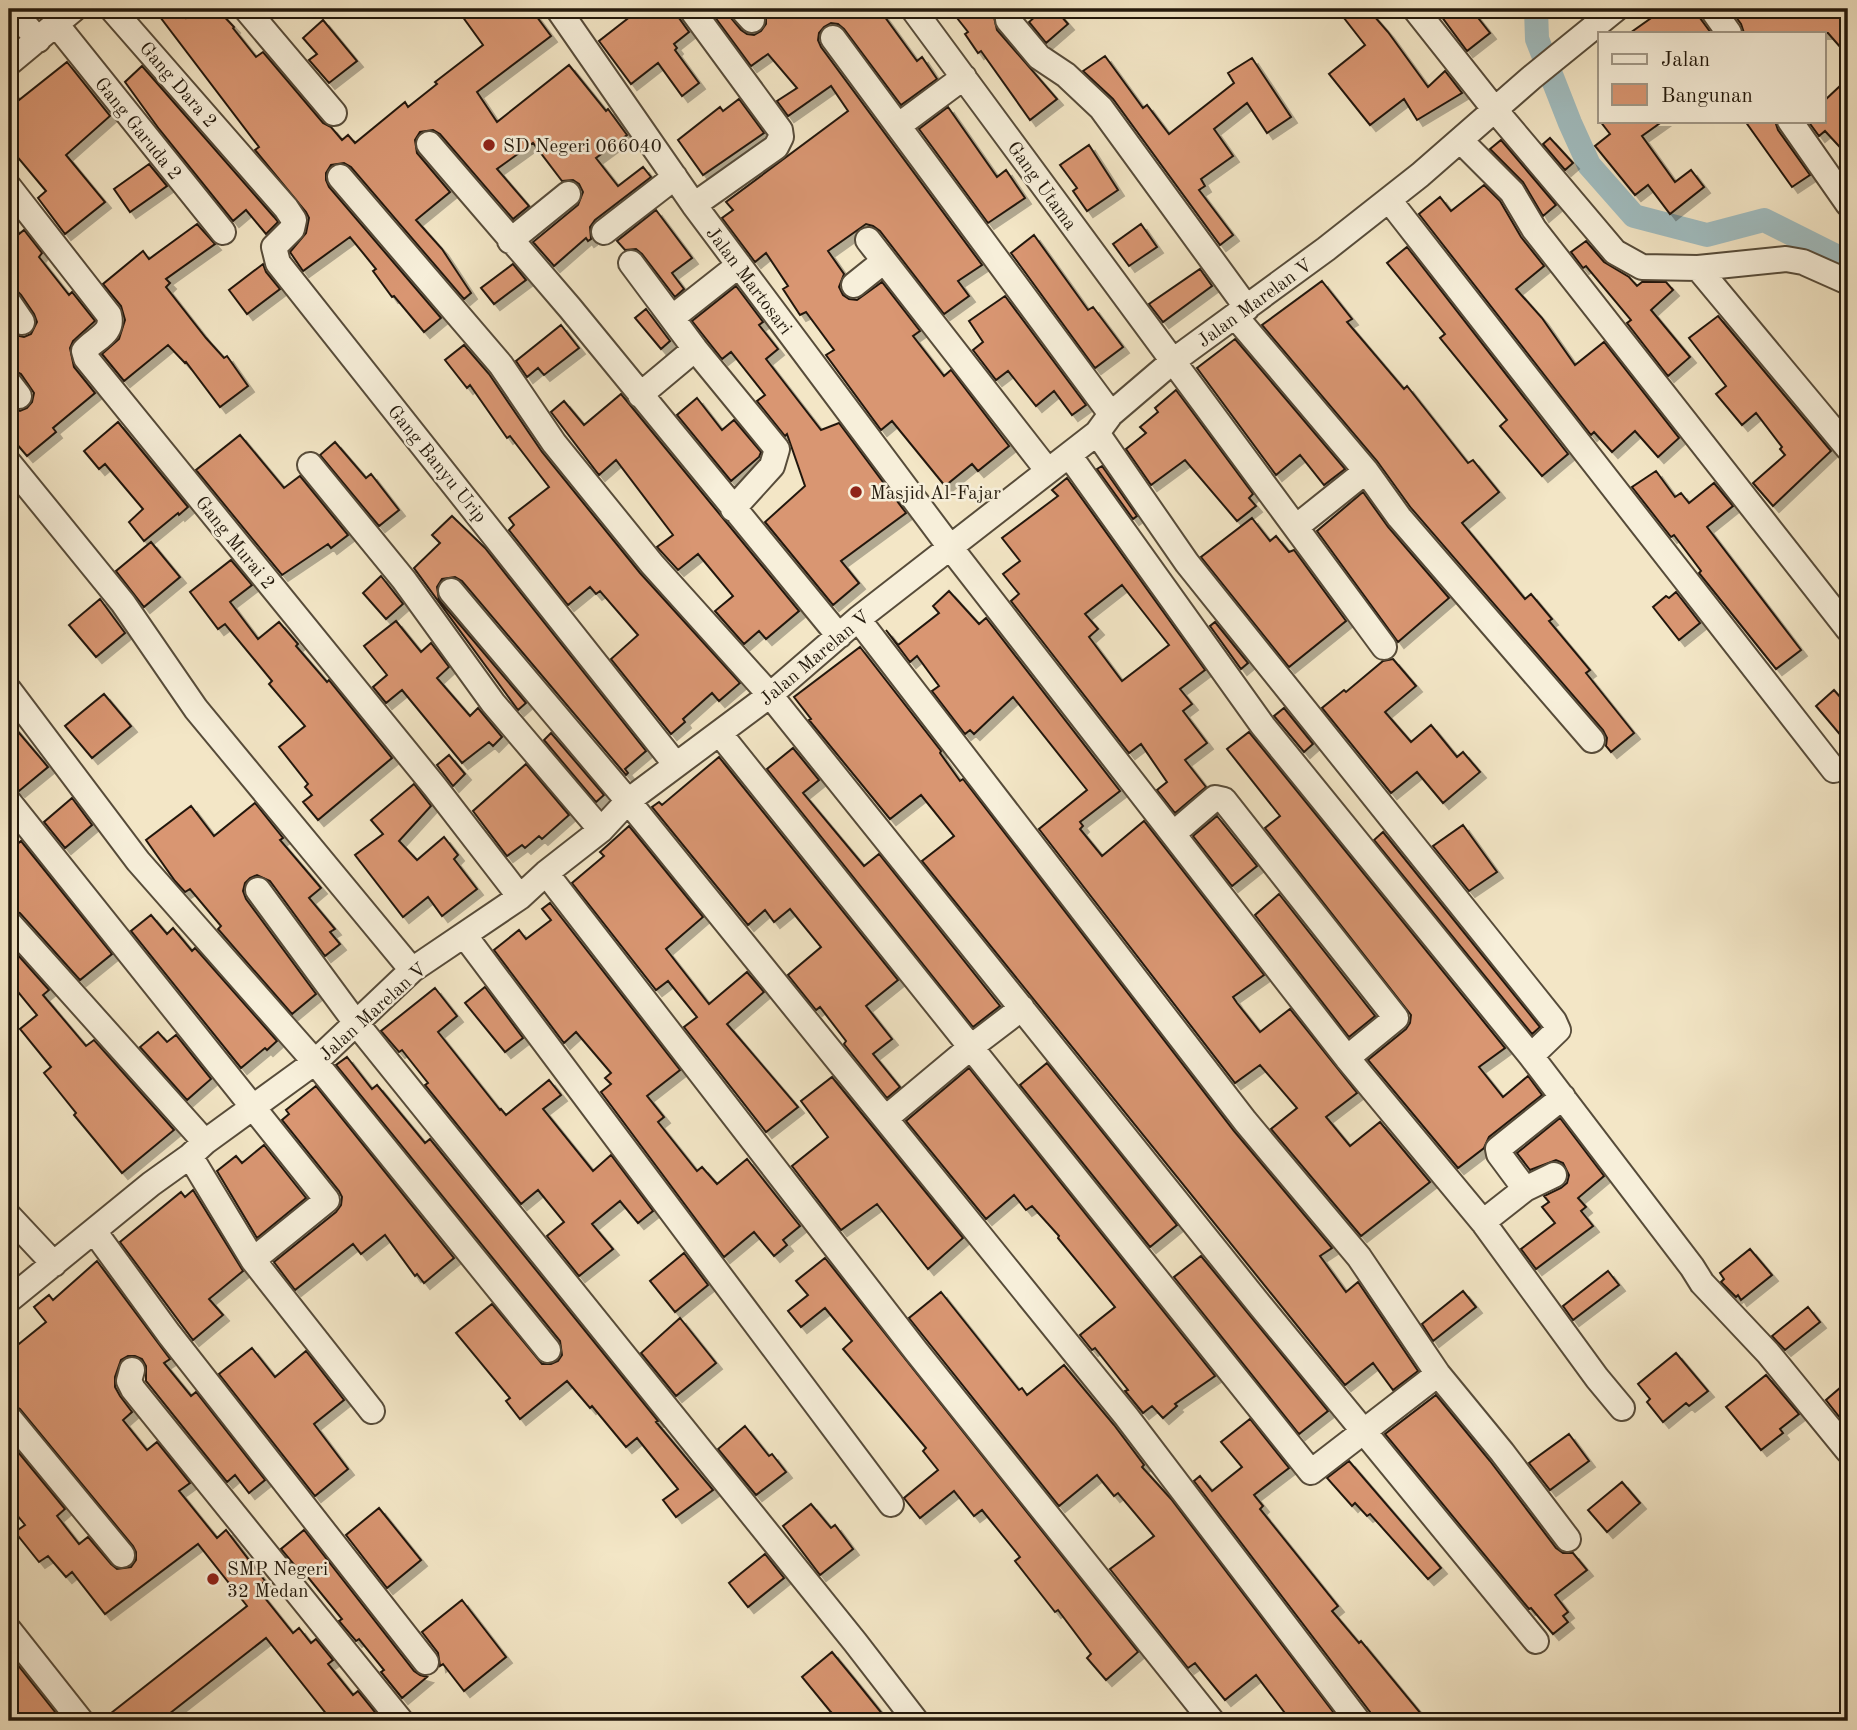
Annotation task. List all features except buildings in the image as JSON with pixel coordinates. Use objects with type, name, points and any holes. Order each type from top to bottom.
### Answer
[{"type":"street","name":"Gang Garuda 2","points":[[12,9],[56,24],[223,232]]},
{"type":"street","name":"Gang Dara 2","points":[[112,9],[245,159]]},
{"type":"street","points":[[246,9],[334,113]]},
{"type":"street","name":"Jalan Martosari","points":[[558,9],[694,205],[950,547],[1346,1058],[1483,1222],[1622,1408]]},
{"type":"street","points":[[691,9],[779,130],[781,137],[776,147],[694,205]]},
{"type":"street","name":"Gang Utama","points":[[913,9],[1384,646]]},
{"type":"street","points":[[1415,9],[1495,110],[1615,252],[1642,267],[1698,268],[1786,260],[1803,262],[1848,282]]},
{"type":"street","name":"Jalan Marelan V","points":[[9,1300],[197,1149],[315,1062],[412,970],[520,897],[601,830],[628,801],[770,695],[858,619],[1069,455],[1173,361],[1389,200],[1616,9]]},
{"type":"street","points":[[1712,9],[1728,32]]},
{"type":"street","points":[[1008,20],[1039,57],[1066,75],[1101,108],[1241,312],[1399,517],[1592,740]]},
{"type":"street","points":[[9,63],[56,24]]},
{"type":"street","points":[[834,38],[1104,423],[1187,564],[1554,1021],[1558,1030],[1531,1056]]},
{"type":"street","points":[[898,126],[964,77]]},
{"type":"street","points":[[1791,122],[1848,204]]},
{"type":"street","points":[[1461,141],[1512,192],[1534,229],[1848,629]]},
{"type":"street","points":[[429,144],[570,308],[839,636]]},
{"type":"street","name":"Gang Banyu Urip","points":[[245,159],[293,220],[292,229],[274,247],[278,264],[676,765]]},
{"type":"street","points":[[340,177],[501,365],[554,443],[652,564],[770,695],[1250,1294],[1536,1641]]},
{"type":"street","points":[[604,232],[675,177]]},
{"type":"street","name":"Gang Murai 2","points":[[9,187],[109,315],[111,324],[108,331],[84,351],[86,358],[435,787],[520,897]]},
{"type":"street","points":[[510,241],[568,194]]},
{"type":"street","points":[[1389,200],[1834,770]]},
{"type":"street","points":[[868,240],[1048,471]]},
{"type":"street","points":[[854,285],[884,261]]},
{"type":"street","points":[[631,263],[695,349],[777,449],[772,466],[733,509]]},
{"type":"street","points":[[673,317],[739,265]]},
{"type":"street","points":[[1698,268],[1848,449]]},
{"type":"street","points":[[640,395],[695,349]]},
{"type":"street","points":[[1069,455],[1263,726],[1531,1056],[1702,1283],[1768,1353],[1848,1451]]},
{"type":"street","points":[[9,463],[123,603],[196,709],[412,970]]},
{"type":"street","points":[[310,465],[404,580],[493,703],[601,830]]},
{"type":"street","points":[[1296,527],[1366,471]]},
{"type":"street","points":[[451,591],[628,801],[886,1118],[1125,1416],[1358,1721]]},
{"type":"street","points":[[858,619],[1245,1121],[1359,1257],[1438,1374],[1568,1539]]},
{"type":"street","points":[[9,690],[138,860],[315,1062],[548,1350]]},
{"type":"street","points":[[720,734],[1311,1472],[1438,1374]]},
{"type":"street","points":[[1173,834],[1215,798],[1224,800],[1396,1018],[1346,1058]]},
{"type":"street","points":[[9,802],[327,1200],[253,1260]]},
{"type":"street","points":[[547,873],[916,1351],[1212,1721]]},
{"type":"street","points":[[258,890],[356,1023],[916,1721]]},
{"type":"street","points":[[9,923],[197,1149],[253,1260],[372,1411]]},
{"type":"street","points":[[465,936],[891,1504]]},
{"type":"street","points":[[886,1118],[1022,1008]]},
{"type":"street","points":[[1525,1189],[1498,1149],[1563,1097]]},
{"type":"street","points":[[1483,1222],[1525,1189],[1554,1175]]},
{"type":"street","points":[[9,1216],[54,1264]]},
{"type":"street","points":[[94,1231],[169,1334],[426,1662]]},
{"type":"street","points":[[132,1370],[128,1376],[133,1389],[401,1721]]},
{"type":"street","points":[[9,1418],[122,1555]]},
{"type":"street","points":[[9,1630],[81,1721]]},
{"type":"waterway","points":[[1536,9],[1537,39],[1589,165],[1634,216],[1707,235],[1764,220],[1848,262]]},
{"type":"place","name":"SD Negeri 066040","points":[[489,145]]},
{"type":"place","name":"Masjid Al-Fajar","points":[[856,492]]},
{"type":"place","name":"SMP Negeri 32 Medan","points":[[213,1579]]}]
